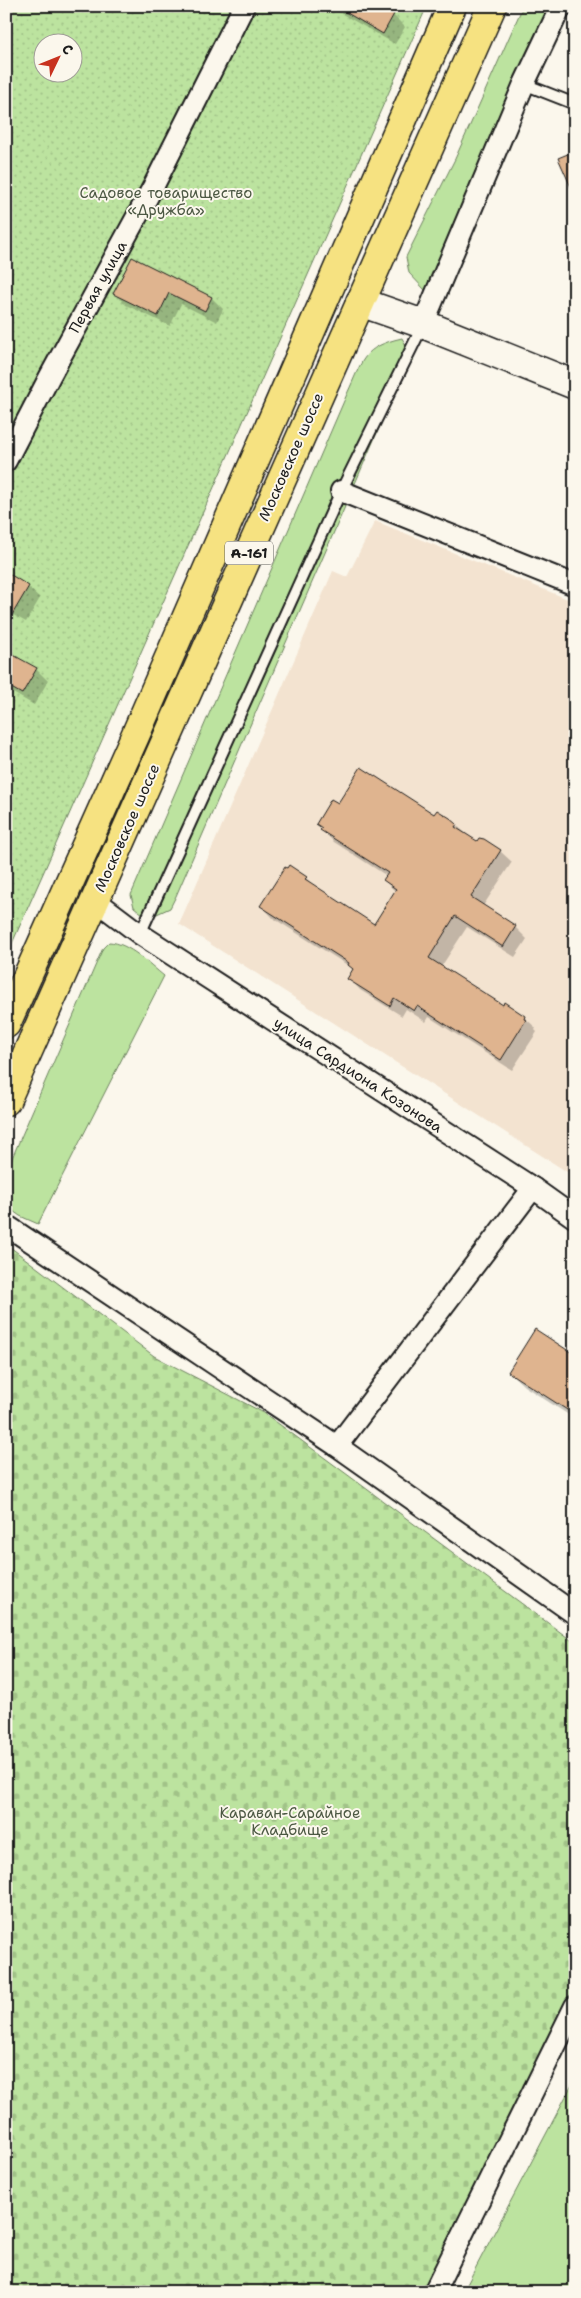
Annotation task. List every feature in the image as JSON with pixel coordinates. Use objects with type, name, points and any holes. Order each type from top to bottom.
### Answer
[{"type":"highway","name":"Московское шоссе","points":[[6,1024],[135,736],[452,6]]},
{"type":"highway","name":"Московское шоссе","points":[[6,1101],[492,6]]},
{"type":"street","name":"Первая улица","points":[[6,461],[153,186],[244,6]]},
{"type":"street","points":[[423,324],[524,84],[561,6]]},
{"type":"street","points":[[360,302],[423,324],[575,385]]},
{"type":"street","points":[[341,491],[575,585]]},
{"type":"street","name":"улица Сардиона Козонова","points":[[95,900],[140,934],[533,1188],[575,1218]]},
{"type":"street","points":[[337,1446],[533,1188]]},
{"type":"street","points":[[6,1225],[337,1446],[575,1614]]},
{"type":"street","points":[[434,2292],[575,2006]]},
{"type":"lane","points":[[524,84],[575,104]]},
{"type":"lane","points":[[140,934],[341,491],[423,324]]},
{"type":"shaded area","points":[[375,521],[575,602],[575,1177],[179,924],[333,571],[347,577]]},
{"type":"green space","name":"Садовое товарищество «Дружба»","points":[[6,6],[427,6],[6,957]]},
{"type":"green space","points":[[523,6],[565,6],[434,288],[425,290],[409,273],[406,257],[455,159]]},
{"type":"green space","points":[[402,338],[414,360],[406,366],[176,896],[170,908],[148,918],[134,907],[131,895],[347,394],[361,364],[371,351],[379,346]]},
{"type":"green space","points":[[109,942],[131,950],[164,976],[38,1224],[20,1216],[6,1206],[6,1172],[103,948]]},
{"type":"green space","name":"Караван-Сарайное Кладбище","points":[[6,1244],[154,1356],[264,1413],[575,1643],[575,1999],[430,2292],[6,2292]]},
{"type":"green space","points":[[575,2079],[575,2292],[463,2292]]},
{"type":"building","points":[[335,6],[380,6],[394,14],[383,34]]},
{"type":"building","points":[[575,151],[575,196],[558,158]]},
{"type":"building","points":[[132,257],[212,297],[205,311],[169,293],[158,316],[113,294]]},
{"type":"building","points":[[6,572],[29,586],[6,625]]},
{"type":"building","points":[[6,651],[37,668],[22,694],[6,685]]},
{"type":"building","points":[[361,767],[434,814],[437,810],[450,818],[457,824],[455,827],[477,841],[479,838],[484,839],[501,850],[471,897],[516,926],[503,947],[455,916],[429,958],[503,1005],[504,1002],[525,1016],[524,1019],[526,1020],[501,1060],[417,1006],[414,1011],[394,998],[390,1006],[347,979],[353,969],[348,965],[349,963],[260,906],[285,867],[287,868],[289,865],[307,877],[305,879],[374,924],[396,889],[383,880],[388,873],[320,830],[322,828],[316,824],[331,799],[338,803]]},
{"type":"building","points":[[535,1329],[575,1355],[575,1415],[508,1372]]}]
